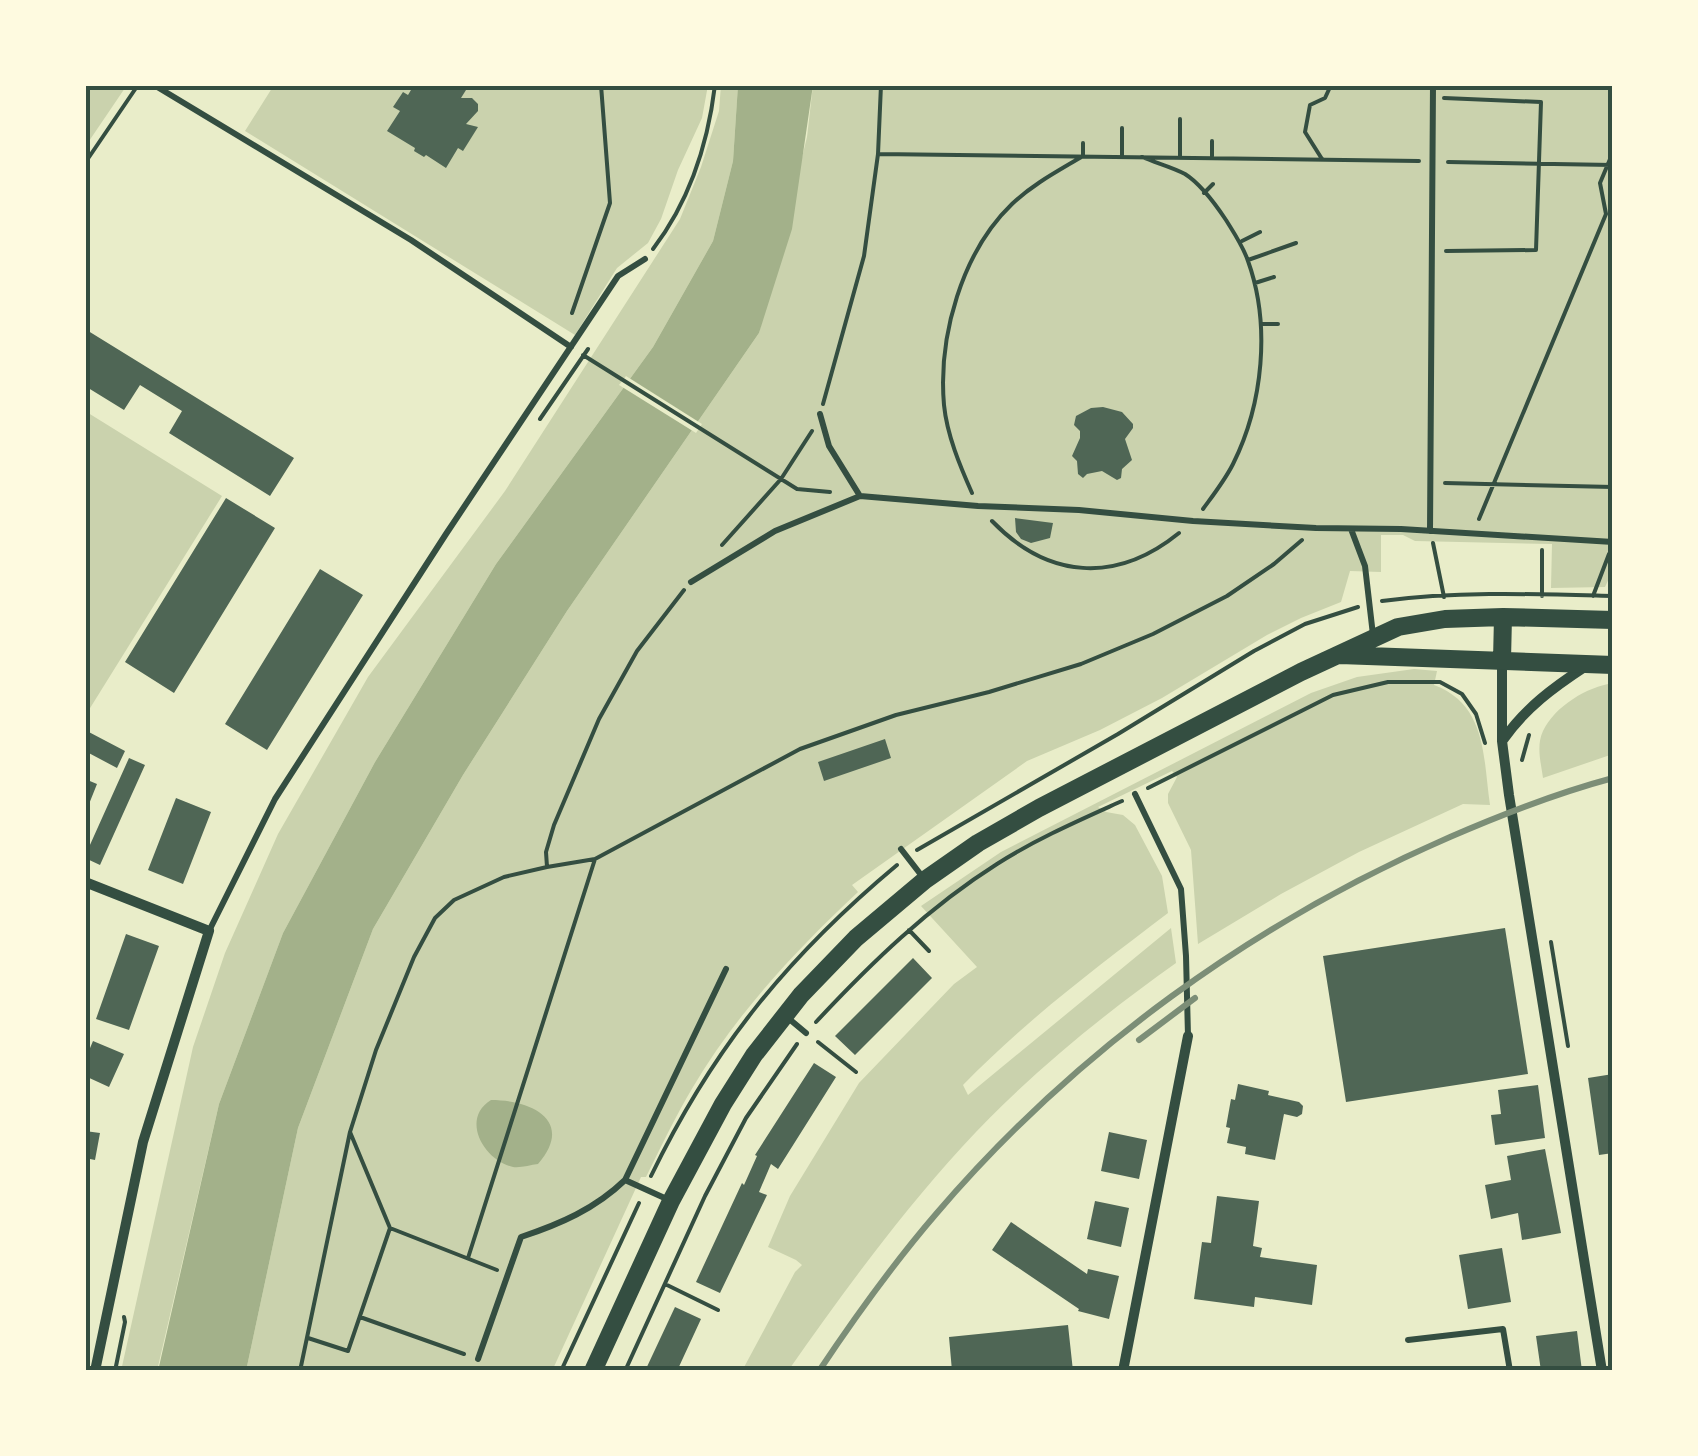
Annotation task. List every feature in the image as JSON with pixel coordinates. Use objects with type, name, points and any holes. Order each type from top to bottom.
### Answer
[{"type":"main road","points":[[1502,660],[1503,618]]},
{"type":"main road","points":[[593,1371],[671,1201],[722,1104],[754,1055],[856,938],[924,880],[978,842],[1039,808],[1301,672],[1398,627],[1418,622],[1503,618],[1613,620]]},
{"type":"main road","points":[[1339,655],[1613,666]]},
{"type":"street","points":[[1502,660],[1502,741],[1518,858],[1602,1371]]},
{"type":"street","points":[[1502,741],[1542,696],[1588,665]]},
{"type":"street","points":[[85,882],[208,931],[143,1142],[95,1371]]},
{"type":"street","points":[[1123,1371],[1188,1036]]},
{"type":"lane","points":[[154,85],[412,240],[571,347]]},
{"type":"lane","points":[[1430,530],[1433,85]]},
{"type":"lane","points":[[208,931],[275,799],[456,520],[618,276],[645,260]]},
{"type":"lane","points":[[820,414],[829,446],[860,496]]},
{"type":"lane","points":[[690,582],[775,532],[860,496],[1193,521],[1430,530],[1613,544]]},
{"type":"lane","points":[[1351,529],[1365,566],[1373,638]]},
{"type":"lane","points":[[1136,794],[1181,888],[1188,1036]]},
{"type":"lane","points":[[901,850],[924,880]]},
{"type":"lane","points":[[478,1358],[521,1237],[572,1217],[603,1200],[625,1180],[726,969]]},
{"type":"lane","points":[[785,1016],[806,1033]]},
{"type":"lane","points":[[625,1180],[671,1201]]},
{"type":"lane","points":[[1408,1340],[1503,1329],[1510,1371]]},
{"type":"path","points":[[85,163],[138,85]]},
{"type":"path","points":[[572,313],[610,202],[601,85]]},
{"type":"path","points":[[645,260],[666,232],[696,166],[710,123],[715,85]]},
{"type":"path","points":[[716,552],[781,479],[820,414],[864,256],[878,154],[881,85]]},
{"type":"path","points":[[1322,160],[1305,132],[1310,105],[1325,98],[1331,85]]},
{"type":"path","points":[[1431,251],[1536,250],[1540,102],[1433,98]]},
{"type":"path","points":[[1180,119],[1180,158]]},
{"type":"path","points":[[1122,128],[1122,157]]},
{"type":"path","points":[[1212,141],[1212,158]]},
{"type":"path","points":[[1083,143],[1083,156]]},
{"type":"path","points":[[1250,146],[1250,158]]},
{"type":"path","points":[[1472,533],[1606,214],[1600,182],[1613,152]]},
{"type":"path","points":[[878,154],[1610,165]]},
{"type":"path","points":[[1083,156],[1038,182],[1009,207],[981,242],[950,314],[944,406],[958,463],[978,506],[1009,538],[1031,553],[1056,564],[1087,569],[1116,567],[1140,558],[1193,521],[1233,465],[1260,378],[1261,324],[1255,283],[1240,242],[1188,176],[1142,157]]},
{"type":"path","points":[[1204,193],[1214,184]]},
{"type":"path","points":[[1240,242],[1260,232]]},
{"type":"path","points":[[1248,260],[1296,243]]},
{"type":"path","points":[[1255,283],[1274,277]]},
{"type":"path","points":[[1261,324],[1278,324]]},
{"type":"path","points":[[584,356],[797,489],[841,493]]},
{"type":"path","points":[[1260,378],[1268,377]]},
{"type":"path","points":[[1430,483],[1613,487]]},
{"type":"path","points":[[300,1371],[350,1132],[376,1050],[414,957],[435,918],[454,900],[504,877],[595,859],[800,748],[896,714],[989,692],[1081,664],[1153,634],[1227,596],[1274,564],[1316,528]]},
{"type":"path","points":[[1430,530],[1444,595]]},
{"type":"path","points":[[1593,596],[1613,544]]},
{"type":"path","points":[[1539,618],[1542,547]]},
{"type":"path","points":[[547,867],[546,852],[554,825],[599,719],[637,651],[690,582]]},
{"type":"path","points":[[561,1371],[645,1188],[694,1093],[757,1002],[822,931],[928,842],[1305,624],[1369,603],[1444,595],[1613,596]]},
{"type":"path","points":[[1522,763],[1522,752],[1536,724]]},
{"type":"path","points":[[468,1258],[595,859]]},
{"type":"path","points":[[909,930],[929,951]]},
{"type":"path","points":[[1551,942],[1570,1059]]},
{"type":"path","points":[[806,1033],[856,1072]]},
{"type":"path","points":[[307,1337],[348,1351],[390,1228],[350,1132]]},
{"type":"path","points":[[390,1228],[507,1275]]},
{"type":"path","points":[[665,1284],[718,1310]]},
{"type":"path","points":[[360,1317],[478,1358]]},
{"type":"shaded area","points":[[85,85],[127,85],[85,147]]},
{"type":"shaded area","points":[[274,85],[708,85],[702,118],[661,219],[648,243],[617,268],[575,335],[245,131]]},
{"type":"shaded area","points":[[721,85],[738,85],[733,161],[713,241],[653,347],[496,564],[375,762],[283,933],[219,1104],[157,1371],[121,1371],[193,1047],[225,953],[278,834],[368,677],[505,491],[680,219],[719,111]]},
{"type":"shaded area","points":[[738,85],[813,85],[792,229],[759,333],[567,611],[463,775],[373,929],[298,1128],[246,1371],[158,1371],[219,1104],[283,933],[375,762],[496,564],[653,347],[713,241],[733,161]]},
{"type":"shaded area","points":[[813,85],[1613,85],[1613,570],[1605,587],[1551,588],[1552,544],[1415,541],[1403,535],[1381,535],[1381,572],[1350,571],[1341,602],[1267,635],[1100,730],[1027,761],[852,885],[858,892],[768,984],[693,1087],[646,1177],[641,1177],[552,1371],[246,1371],[298,1128],[373,929],[463,775],[567,611],[759,333],[807,137]]},
{"type":"shaded area","points":[[85,411],[222,496],[87,713],[85,711]]},
{"type":"shaded area","points":[[1414,669],[1437,671],[1434,685],[1464,705],[1473,719],[1483,751],[1490,805],[1463,804],[1359,852],[1198,944],[1191,850],[1168,803],[1177,777],[1172,771],[1098,807],[1123,815],[1135,825],[1162,876],[1168,913],[1011,1039],[963,1085],[968,1095],[1171,928],[1176,963],[1064,1049],[986,1121],[893,1228],[788,1371],[742,1371],[802,1265],[768,1247],[790,1196],[859,1083],[954,984],[977,967],[921,906],[1001,852],[1311,693],[1357,677]]},
{"type":"shaded area","points":[[1613,683],[1613,754],[1543,778],[1540,743],[1548,722],[1573,699]]},
{"type":"shaded area","points":[[491,1100],[521,1104],[544,1116],[552,1136],[538,1164],[513,1167],[485,1148],[477,1118]]},
{"type":"pier","points":[[626,376],[702,424],[696,433],[619,385]]},
{"type":"building","points":[[414,85],[457,85],[466,90],[461,98],[472,98],[478,104],[478,111],[466,124],[478,127],[446,168],[387,131],[400,111],[393,107],[403,92],[408,95]]},
{"type":"building","points":[[85,329],[294,458],[270,496],[169,433],[182,411],[140,385],[124,410],[85,386]]},
{"type":"building","points":[[1103,407],[1122,412],[1133,424],[1125,439],[1132,460],[1117,480],[1102,471],[1083,478],[1072,456],[1080,438],[1074,425],[1076,416]]},
{"type":"building","points":[[226,498],[275,528],[174,693],[125,662]]},
{"type":"building","points":[[1015,518],[1053,523],[1050,538],[1031,543],[1021,539]]},
{"type":"building","points":[[320,569],[363,595],[267,750],[225,724]]},
{"type":"building","points":[[85,730],[125,751],[117,768],[85,751]]},
{"type":"building","points":[[885,739],[891,758],[824,781],[818,762]]},
{"type":"building","points":[[129,758],[145,765],[100,865],[85,856]]},
{"type":"building","points":[[85,779],[97,784],[85,814]]},
{"type":"building","points":[[176,798],[211,812],[183,884],[148,870]]},
{"type":"building","points":[[1505,928],[1528,1074],[1346,1102],[1323,956]]},
{"type":"building","points":[[126,934],[159,946],[129,1030],[96,1019]]},
{"type":"building","points":[[913,958],[932,978],[855,1055],[835,1036]]},
{"type":"building","points":[[93,1041],[124,1054],[109,1087],[85,1076],[85,1060]]},
{"type":"building","points":[[814,1063],[836,1077],[778,1169],[771,1164],[759,1192],[767,1195],[720,1293],[696,1282],[755,1155]]},
{"type":"building","points":[[1613,1074],[1613,1153],[1599,1155],[1588,1078]]},
{"type":"building","points":[[1238,1084],[1269,1091],[1268,1095],[1303,1106],[1297,1117],[1284,1114],[1275,1160],[1245,1154],[1246,1147],[1227,1143],[1231,1099],[1235,1100]]},
{"type":"building","points":[[1538,1085],[1545,1138],[1495,1145],[1491,1115],[1501,1114],[1498,1090]]},
{"type":"building","points":[[85,1131],[100,1133],[95,1160],[85,1158]]},
{"type":"building","points":[[1109,1132],[1147,1140],[1139,1179],[1101,1171]]},
{"type":"building","points":[[1545,1149],[1561,1233],[1522,1240],[1518,1213],[1491,1219],[1485,1185],[1511,1180],[1507,1156]]},
{"type":"building","points":[[1217,1196],[1259,1201],[1253,1246],[1262,1248],[1260,1257],[1317,1265],[1312,1305],[1255,1297],[1254,1307],[1194,1299],[1202,1242],[1211,1243]]},
{"type":"building","points":[[1095,1201],[1129,1208],[1121,1247],[1087,1239]]},
{"type":"building","points":[[1011,1222],[1087,1274],[1088,1269],[1119,1276],[1109,1319],[1078,1311],[992,1250]]},
{"type":"building","points":[[1502,1248],[1511,1302],[1468,1309],[1459,1255]]},
{"type":"building","points":[[675,1307],[701,1319],[677,1371],[645,1371]]},
{"type":"building","points":[[1068,1325],[1073,1371],[952,1371],[949,1337]]},
{"type":"building","points":[[1577,1331],[1582,1371],[1541,1371],[1536,1336]]},
{"type":"railway","points":[[819,1371],[905,1252],[990,1154],[1108,1045],[1172,996],[1238,951],[1377,871],[1510,812],[1613,778]]},
{"type":"railway","points":[[1139,1040],[1195,998]]}]
